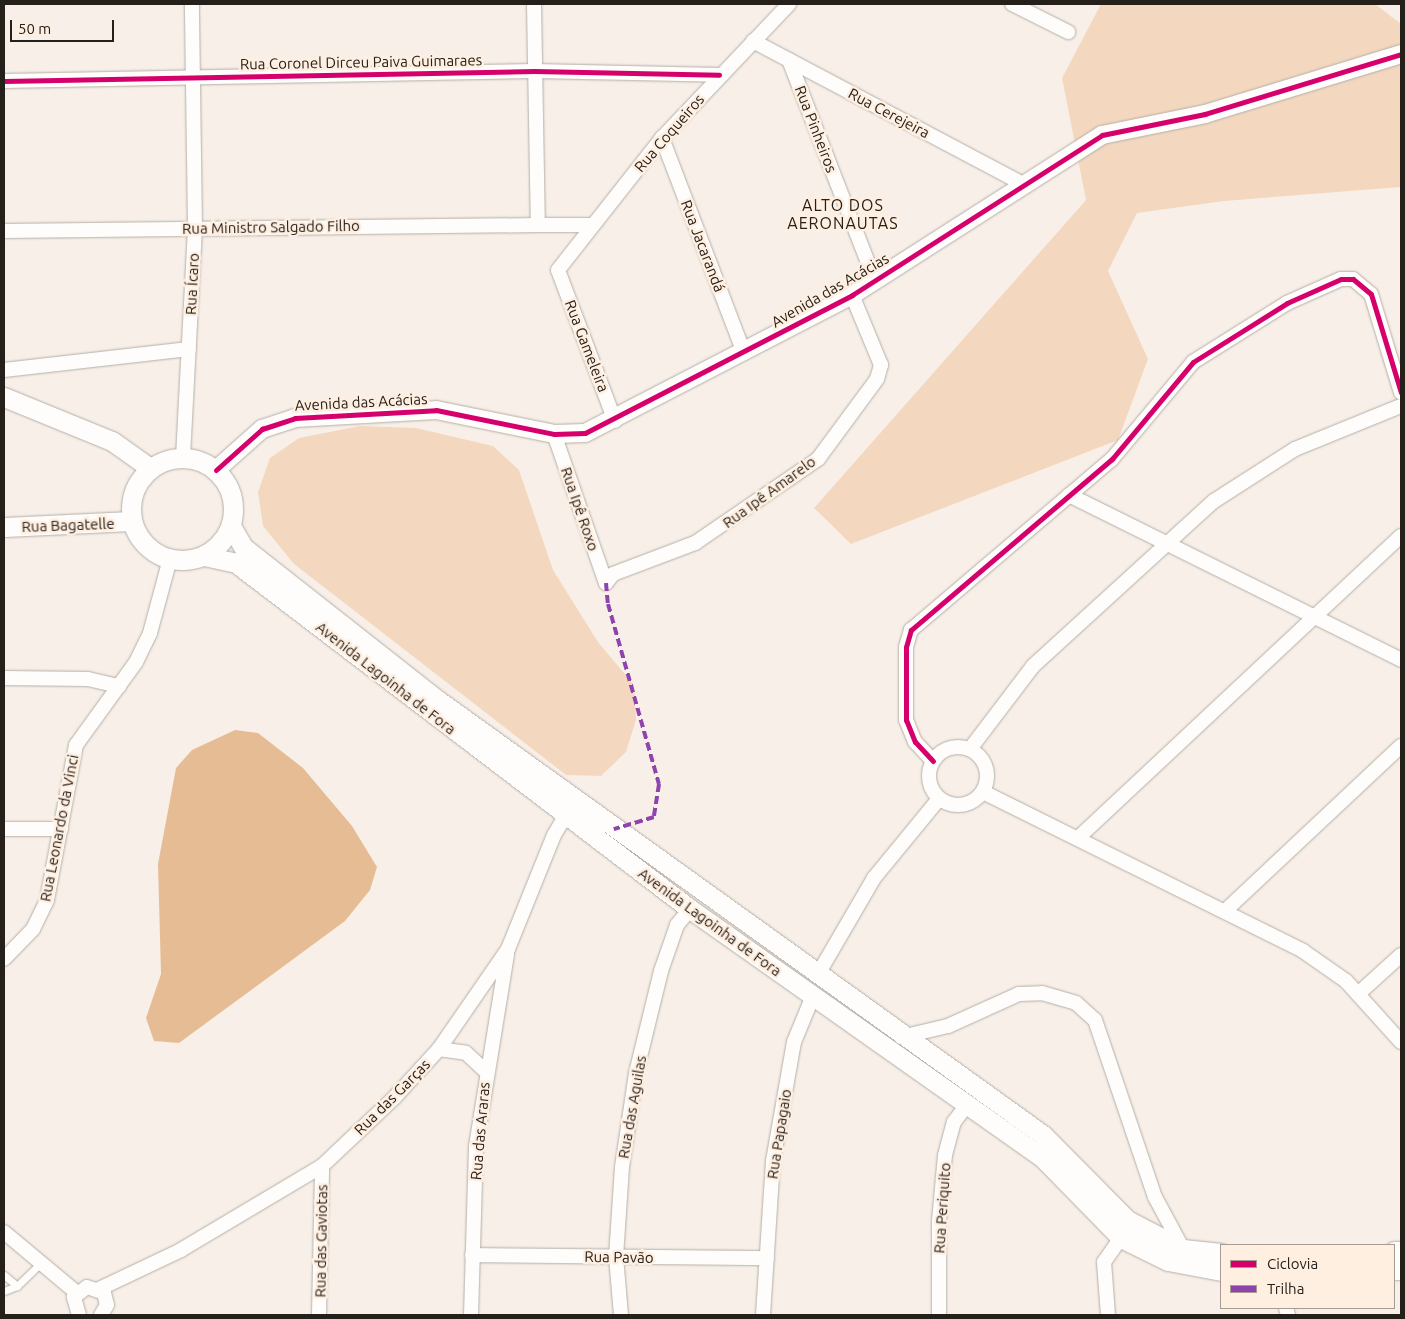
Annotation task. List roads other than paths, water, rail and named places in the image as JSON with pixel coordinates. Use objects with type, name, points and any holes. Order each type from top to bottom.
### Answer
[{"type":"main road","points":[[4,397],[112,441],[150,468]]},
{"type":"main road","points":[[183,457],[216,470],[232,496],[231,526],[220,543],[204,556],[170,559],[146,545],[132,521],[134,492],[150,468],[183,457]]},
{"type":"main road","name":"Rua Bagatelle","points":[[4,527],[132,521]]},
{"type":"main road","name":"Avenida Lagoinha de Fora","points":[[231,526],[251,553],[570,807],[690,909],[1043,1158],[1121,1238],[1168,1261],[1220,1271]]},
{"type":"main road","name":"Avenida Lagoinha de Fora","points":[[204,556],[236,563],[570,807],[818,976],[901,1038],[1043,1136],[1127,1220],[1183,1249],[1220,1253]]},
{"type":"street","name":"Rua Ícaro","points":[[183,457],[194,228],[192,4]]},
{"type":"street","points":[[534,4],[538,224]]},
{"type":"street","name":"Rua Coqueiros","points":[[558,270],[662,138],[719,75],[789,4]]},
{"type":"street","points":[[1012,4],[1068,32]]},
{"type":"street","name":"Rua Cerejeira","points":[[753,41],[1025,185]]},
{"type":"street","name":"Avenida das Acácias","points":[[216,470],[262,429],[295,418],[436,410],[554,434],[585,433],[615,421],[852,295],[1102,135],[1206,114],[1401,54]]},
{"type":"street","name":"Rua Pinheiros","points":[[789,60],[875,281]]},
{"type":"street","name":"Rua Coronel Dirceu Paiva Guimaraes","points":[[4,81],[534,71],[719,75]]},
{"type":"street","name":"Rua Jacarandá","points":[[662,138],[744,354]]},
{"type":"street","name":"Rua Ministro Salgado Filho","points":[[4,231],[538,224],[592,225]]},
{"type":"street","name":"Rua Gameleira","points":[[558,270],[615,421]]},
{"type":"street","points":[[933,760],[915,742],[906,720],[908,635],[1124,448],[1173,381],[1193,362],[1287,303],[1341,279],[1358,280],[1371,294],[1401,393]]},
{"type":"street","name":"Rua Ipê Amarelo","points":[[606,583],[613,574],[696,543],[818,459],[877,379],[881,365],[852,295]]},
{"type":"street","points":[[4,370],[189,349]]},
{"type":"street","points":[[970,750],[1033,666],[1165,543],[1214,501],[1267,465],[1324,435],[1401,406]]},
{"type":"street","name":"Rua Ipê Roxo","points":[[554,434],[606,583]]},
{"type":"street","points":[[1069,495],[1401,660]]},
{"type":"street","points":[[1078,838],[1401,536]]},
{"type":"street","name":"Rua Leonardo da Vinci","points":[[4,959],[33,929],[47,900],[61,829],[68,766],[76,745],[119,686],[150,633],[170,559]]},
{"type":"street","points":[[4,678],[88,679],[119,686]]},
{"type":"street","points":[[1225,911],[1401,746]]},
{"type":"street","points":[[949,748],[970,750],[985,764],[983,792],[959,805],[939,799],[929,781],[933,760],[949,748]]},
{"type":"street","points":[[983,792],[1225,911],[1318,960],[1358,994],[1401,1042]]},
{"type":"street","points":[[818,976],[874,878],[939,799]]},
{"type":"street","name":"Rua das Garças","points":[[77,1293],[87,1286],[99,1289],[181,1250],[322,1166],[439,1049],[508,949],[570,807]]},
{"type":"street","points":[[4,829],[61,829]]},
{"type":"street","name":"Rua das Aguilas","points":[[621,1315],[616,1257],[622,1167],[636,1073],[661,971],[677,925],[690,909]]},
{"type":"street","name":"Rua das Araras","points":[[471,1315],[476,1146],[486,1071],[508,949]]},
{"type":"street","points":[[1358,994],[1401,955]]},
{"type":"street","points":[[901,1038],[948,1026],[1019,994],[1042,993],[1076,1003],[1095,1020],[1155,1197],[1183,1249]]},
{"type":"street","name":"Rua Papagaio","points":[[763,1315],[767,1277],[773,1161],[794,1042],[813,996]]},
{"type":"street","points":[[439,1049],[466,1053],[486,1071]]},
{"type":"street","name":"Rua Periquito","points":[[939,1315],[939,1221],[945,1155],[954,1122],[967,1105]]},
{"type":"street","name":"Rua das Gaviotas","points":[[319,1315],[322,1166]]},
{"type":"street","points":[[4,1232],[77,1293],[74,1303],[80,1315]]},
{"type":"street","points":[[1108,1315],[1104,1262],[1121,1238]]},
{"type":"street","name":"Rua Pavão","points":[[472,1255],[767,1258]]},
{"type":"street","name":"Rua Papagaio","points":[[767,1277],[773,1315]]},
{"type":"street","points":[[99,1289],[106,1299],[105,1314]]},
{"type":"lane","points":[[4,1291],[17,1286],[41,1263]]},
{"type":"lane","points":[[4,1275],[17,1286]]},
{"type":"district","name":"ALTO DOS AERONAUTAS","points":[[843,214]]}]
